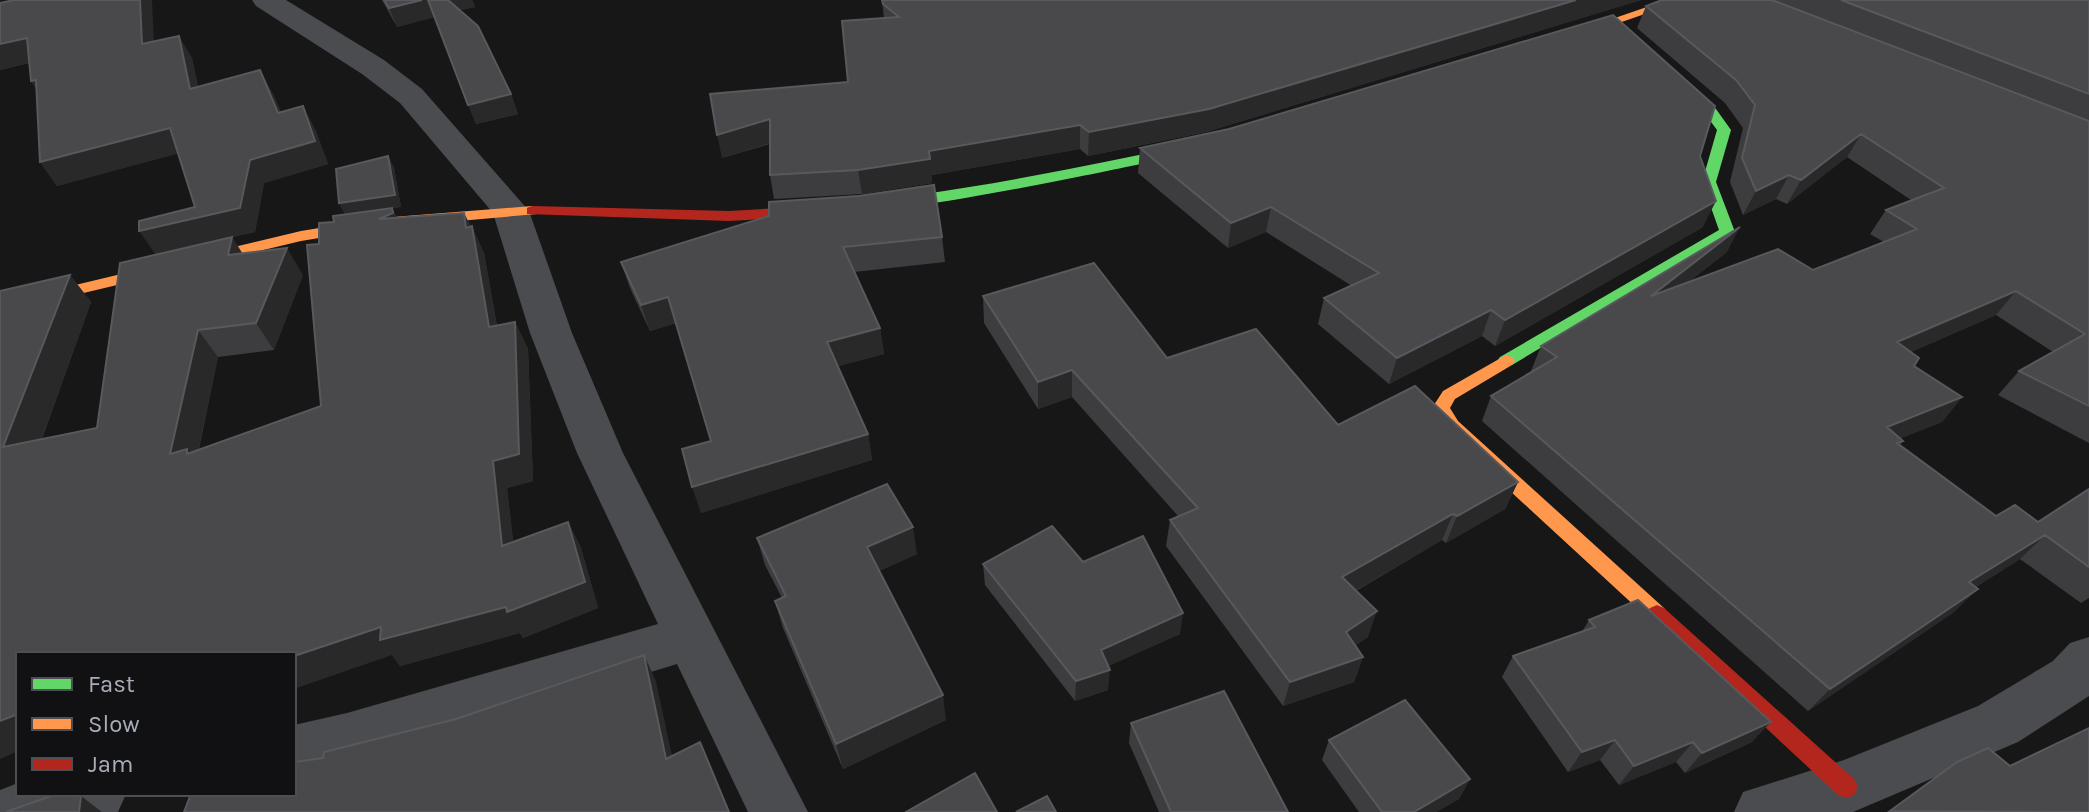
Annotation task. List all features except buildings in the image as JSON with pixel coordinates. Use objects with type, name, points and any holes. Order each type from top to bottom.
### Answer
[{"type":"street","points":[[266,0],[373,67],[411,96],[511,211],[551,333],[594,440],[689,638],[778,812]]},
{"type":"street","points":[[1549,43],[1615,29],[1679,0]]},
{"type":"street","points":[[1655,63],[1711,112],[1724,130],[1709,182],[1727,232],[1449,395],[1441,408],[1451,426],[1846,787]]},
{"type":"street","points":[[0,308],[301,236],[380,223],[511,211],[729,216],[862,208],[1049,178],[1213,144]]},
{"type":"street","points":[[296,751],[347,739],[689,638]]},
{"type":"street","points":[[1764,812],[1846,787],[1998,724],[2072,678],[2089,660]]},
{"type":"street","points":[[16,812],[88,796]]},
{"type":"traffic: fast","points":[[1506,361],[1727,232],[1709,182],[1724,130],[1711,112],[1669,76]]},
{"type":"traffic: fast","points":[[816,211],[960,194],[1198,147]]},
{"type":"traffic: slow","points":[[1563,38],[1679,0]]},
{"type":"traffic: slow","points":[[0,308],[301,236],[380,223],[532,211]]},
{"type":"traffic: slow","points":[[1506,361],[1449,395],[1441,408],[1451,426],[1657,614]]},
{"type":"traffic: jam","points":[[532,211],[729,216],[816,211]]},
{"type":"traffic: jam","points":[[1657,614],[1846,787]]}]
